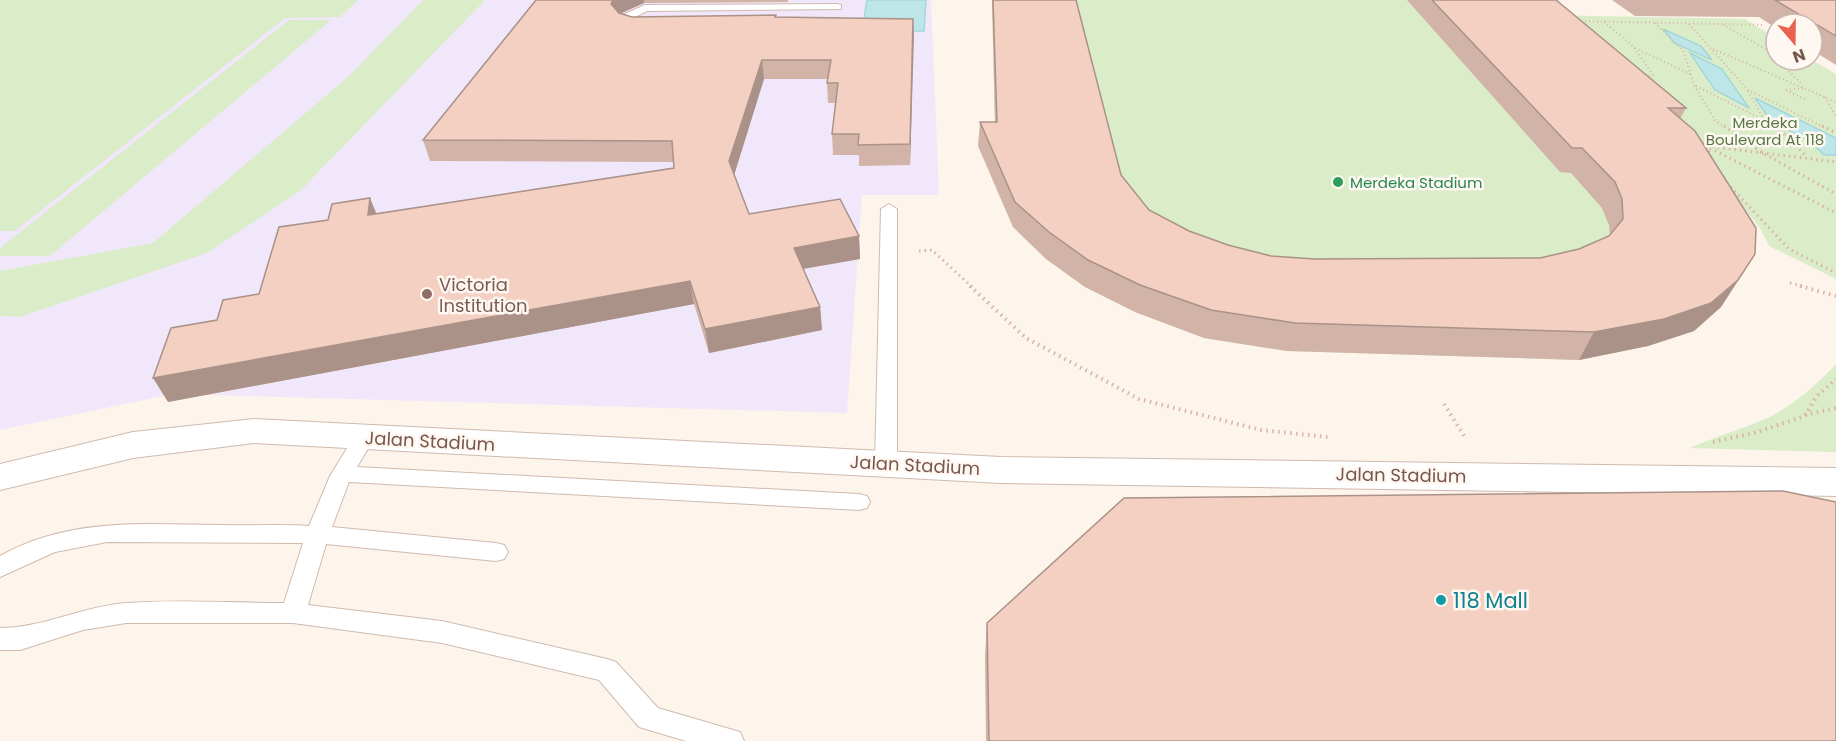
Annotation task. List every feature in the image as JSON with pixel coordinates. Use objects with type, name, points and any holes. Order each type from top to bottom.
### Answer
[{"type":"street","name":"Jalan Stadium","points":[[0,477],[133,445],[254,431],[1013,470],[1836,482]]},
{"type":"lane","points":[[647,29],[628,27],[622,22],[624,18],[645,8],[837,7]]},
{"type":"lane","points":[[886,464],[889,208]]},
{"type":"lane","points":[[292,613],[317,535],[349,458],[364,437]]},
{"type":"lane","points":[[343,474],[859,502]]},
{"type":"lane","points":[[0,568],[18,556],[43,546],[82,537],[126,532],[317,535],[496,552]]},
{"type":"lane","points":[[0,639],[20,639],[83,620],[126,613],[292,613],[442,632],[607,670],[649,718],[730,741]]},
{"type":"path","points":[[1574,21],[1764,25]]},
{"type":"path","points":[[1603,21],[1634,47],[1691,75]]},
{"type":"path","points":[[1655,23],[1683,50],[1694,85],[1715,120],[1761,153],[1836,194]]},
{"type":"path","points":[[1688,24],[1748,90],[1766,122]]},
{"type":"path","points":[[1722,24],[1764,48]]},
{"type":"path","points":[[1634,47],[1653,75],[1642,79]]},
{"type":"path","points":[[1712,48],[1836,102]]},
{"type":"path","points":[[1789,72],[1806,87]]},
{"type":"path","points":[[1694,85],[1780,128],[1807,158]]},
{"type":"path","points":[[1806,87],[1786,90],[1806,100]]},
{"type":"path","points":[[1748,90],[1836,133]]},
{"type":"path","points":[[1824,96],[1836,116]]},
{"type":"path","points":[[1690,132],[1707,146],[1836,213]]},
{"type":"path","points":[[1698,146],[1836,162]]},
{"type":"path","points":[[1707,146],[1713,164]]},
{"type":"path","points":[[1725,182],[1789,249],[1836,273]]},
{"type":"path","points":[[888,252],[932,250],[1026,338],[1139,399],[1261,430],[1339,438]]},
{"type":"path","points":[[1790,283],[1836,296]]},
{"type":"path","points":[[1805,416],[1817,396],[1836,379]]},
{"type":"path","points":[[1444,404],[1466,440]]},
{"type":"path","points":[[1705,443],[1754,433],[1836,408]]},
{"type":"shaded area","name":"Victoria Institution","points":[[0,0],[931,0],[939,195],[862,195],[847,413],[173,394],[0,430]]},
{"type":"green space","points":[[0,0],[358,0],[340,17],[285,18],[15,231],[0,231]]},
{"type":"green space","points":[[423,0],[485,0],[301,190],[207,253],[20,317],[0,316],[0,271],[153,243],[349,76]]},
{"type":"green space","name":"Merdeka Stadium","points":[[992,0],[1478,0],[1541,15],[1745,19],[1764,31],[1764,72],[1824,72],[1824,67],[1836,74],[1836,279],[1769,246],[1761,230],[1746,210],[1709,175],[1740,255],[1738,281],[1721,307],[1579,360],[1287,351],[1204,338],[1135,312],[1085,287],[1046,259],[1013,227],[996,188]]},
{"type":"green space","points":[[289,20],[331,20],[50,256],[0,256],[0,248]]},
{"type":"green space","points":[[1836,364],[1836,452],[1690,448],[1754,424],[1783,410],[1802,396]]},
{"type":"water","points":[[867,0],[926,0],[924,31],[862,31]]},
{"type":"water","points":[[1663,29],[1701,46],[1712,60],[1674,43]]},
{"type":"water","points":[[1690,53],[1722,69],[1749,108],[1715,90]]},
{"type":"water","points":[[1755,98],[1836,138],[1836,155],[1824,155],[1811,142],[1771,121]]},
{"type":"building","points":[[536,0],[613,0],[611,4],[619,13],[632,17],[776,15],[775,17],[913,19],[910,144],[858,145],[859,134],[832,134],[838,83],[827,83],[831,60],[762,60],[729,161],[749,214],[840,199],[859,236],[794,248],[820,307],[705,329],[690,281],[153,378],[171,328],[217,320],[223,300],[259,294],[279,227],[328,220],[332,204],[370,198],[368,215],[674,168],[672,141],[423,140]]},
{"type":"building","points":[[993,0],[1076,0],[1121,175],[1149,210],[1189,231],[1228,245],[1271,256],[1314,259],[1540,258],[1579,249],[1609,236],[1623,219],[1622,199],[1615,182],[1582,148],[1572,148],[1432,0],[1556,0],[1686,108],[1668,108],[1695,131],[1756,228],[1755,254],[1738,280],[1711,303],[1664,319],[1594,332],[1295,323],[1211,310],[1140,285],[1088,260],[1049,232],[1015,202],[980,122],[997,122]]},
{"type":"building","points":[[1775,0],[1836,0],[1836,36],[1824,29],[1824,12],[1795,12]]},
{"type":"building","name":"118 Mall","points":[[1783,491],[1836,502],[1836,741],[989,741],[987,623],[1124,498]]},
{"type":"place","name":"Merdeka Stadium","points":[[1338,182]]},
{"type":"place","name":"Victoria Institution","points":[[427,294]]},
{"type":"place","name":"118 Mall","points":[[1441,600]]},
{"type":"park label","name":"Merdeka Boulevard At 118","points":[[1765,130]]}]
